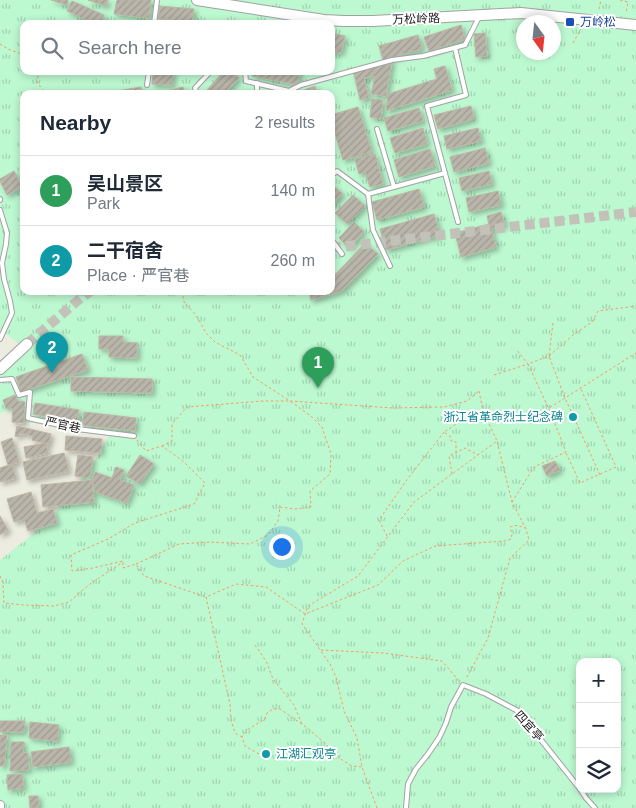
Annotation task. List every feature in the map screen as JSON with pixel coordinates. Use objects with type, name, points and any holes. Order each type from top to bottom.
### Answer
[{"type":"street","name":"万松岭路","points":[[197,0],[324,20]]},
{"type":"street","name":"万松岭路","points":[[335,21],[520,13],[636,24]]},
{"type":"street","points":[[0,369],[27,344]]},
{"type":"lane","points":[[154,20],[157,0]]},
{"type":"lane","points":[[291,90],[301,84],[392,60],[423,56],[465,45],[480,15]]},
{"type":"lane","points":[[456,48],[466,95],[427,106],[458,222]]},
{"type":"lane","points":[[147,85],[148,75]]},
{"type":"lane","points":[[196,90],[195,88],[208,75]]},
{"type":"lane","points":[[245,75],[246,81],[285,90]]},
{"type":"lane","points":[[257,83],[257,90]]},
{"type":"lane","points":[[377,129],[394,187]]},
{"type":"lane","points":[[335,173],[337,171],[368,194],[373,230],[390,266]]},
{"type":"lane","points":[[368,194],[445,173]]},
{"type":"lane","points":[[0,210],[6,233],[2,263],[12,313],[0,339]]},
{"type":"lane","points":[[335,245],[342,254]]},
{"type":"lane","name":"严官巷","points":[[0,380],[12,380],[19,396],[30,392],[28,418],[77,429],[134,436]]},
{"type":"lane","points":[[406,808],[408,784],[416,768],[438,738],[462,685]]},
{"type":"lane","name":"四宜亭","points":[[462,685],[486,694],[518,711],[576,784]]},
{"type":"lane","name":"四宜亭","points":[[583,793],[595,808]]},
{"type":"path","points":[[598,9],[601,0]]},
{"type":"path","points":[[620,0],[628,2],[626,13]]},
{"type":"path","points":[[573,43],[586,20]]},
{"type":"path","points":[[0,44],[20,54]]},
{"type":"path","points":[[38,75],[37,82],[43,90]]},
{"type":"path","points":[[124,561],[123,568],[179,544],[209,542],[250,544],[268,535],[278,521],[280,507],[295,509],[310,507],[310,491],[330,474],[331,454],[322,428],[312,417],[253,377],[240,355],[210,338],[196,315],[184,302],[183,295]]},
{"type":"path","points":[[494,375],[549,356],[573,334],[592,322],[598,311],[636,306]]},
{"type":"path","points":[[553,323],[549,356],[565,398],[600,475]]},
{"type":"path","points":[[516,350],[528,364],[580,483],[616,467],[581,388]]},
{"type":"path","points":[[548,408],[636,353]]},
{"type":"path","points":[[134,436],[146,451],[172,441],[172,424],[187,407],[263,401],[393,408],[444,407],[467,401],[479,391],[483,411],[497,442],[512,502],[526,529],[529,540],[510,558],[488,638],[462,685],[442,661],[383,653],[321,650]]},
{"type":"path","points":[[388,537],[379,520],[406,481],[444,432],[466,418],[483,411]]},
{"type":"path","points":[[444,432],[450,437],[451,441],[456,442],[456,453]]},
{"type":"path","points":[[377,808],[362,767],[357,738],[344,711],[336,677],[330,664],[302,624],[305,614],[308,606],[358,576],[414,502],[497,442]]},
{"type":"path","points":[[124,561],[72,571],[71,556],[108,539],[135,523],[194,504],[205,483],[183,461],[162,446]]},
{"type":"path","points":[[452,475],[449,456],[465,448],[479,455]]},
{"type":"path","points":[[512,502],[534,467],[566,452]]},
{"type":"path","points":[[305,614],[378,585],[403,561],[435,546],[505,541],[511,539],[510,527],[513,525],[526,529]]},
{"type":"path","points":[[0,576],[3,582],[4,603],[54,606],[69,602],[90,584],[124,561]]},
{"type":"path","points":[[136,564],[144,576],[206,598],[236,584],[266,587],[305,614]]},
{"type":"path","points":[[206,598],[235,733],[242,738],[245,746],[259,754]]},
{"type":"path","points":[[255,645],[266,661],[273,679],[294,705],[303,725]]},
{"type":"path","points":[[242,738],[247,730],[265,719],[267,712],[273,709],[280,709],[303,725],[342,760],[352,766],[362,767]]},
{"type":"green space","points":[[0,0],[636,0],[636,808],[0,808],[0,560],[33,534],[57,511],[98,456],[110,434],[20,421],[16,409],[0,413],[0,367],[19,344],[0,329]]},
{"type":"building","points":[[51,0],[68,0],[67,5]]},
{"type":"building","points":[[88,0],[108,0],[106,6]]},
{"type":"building","points":[[117,0],[151,0],[149,18],[114,14]]},
{"type":"building","points":[[72,1],[104,15],[102,20],[86,20],[67,11]]},
{"type":"building","points":[[160,6],[194,9],[193,20],[158,19]]},
{"type":"building","points":[[461,25],[465,39],[429,51],[424,37]]},
{"type":"building","points":[[485,33],[487,56],[476,57],[474,34]]},
{"type":"building","points":[[335,34],[345,36],[341,53],[335,52]]},
{"type":"building","points":[[418,35],[422,49],[383,60],[379,46]]},
{"type":"building","points":[[392,60],[386,96],[371,94],[375,76],[364,78],[369,98],[360,100],[353,70]]},
{"type":"building","points":[[445,66],[452,90],[386,111],[388,94],[437,79],[434,69]]},
{"type":"building","points":[[153,75],[173,75],[172,85],[152,84]]},
{"type":"building","points":[[220,75],[236,75],[239,78],[228,90],[207,90]]},
{"type":"building","points":[[252,75],[299,75],[297,85]]},
{"type":"building","points":[[315,86],[316,90],[304,90]]},
{"type":"building","points":[[141,87],[142,90],[123,90]]},
{"type":"building","points":[[183,87],[184,90],[170,90]]},
{"type":"building","points":[[372,99],[383,100],[381,119],[370,117]]},
{"type":"building","points":[[471,106],[474,119],[438,129],[434,115]]},
{"type":"building","points":[[358,107],[372,152],[343,160],[335,133],[335,114]]},
{"type":"building","points":[[419,108],[423,121],[388,131],[384,118]]},
{"type":"building","points":[[423,128],[427,144],[395,153],[390,138]]},
{"type":"building","points":[[478,128],[481,141],[447,149],[444,136]]},
{"type":"building","points":[[485,148],[489,163],[454,172],[450,157]]},
{"type":"building","points":[[430,149],[435,166],[399,177],[394,160]]},
{"type":"building","points":[[375,154],[383,184],[370,187],[365,172],[359,174],[355,159]]},
{"type":"building","points":[[14,171],[20,183],[20,188],[7,195],[0,179]]},
{"type":"building","points":[[489,171],[492,184],[462,191],[459,178]]},
{"type":"building","points":[[335,187],[343,194],[335,202]]},
{"type":"building","points":[[419,189],[424,207],[377,220],[372,202]]},
{"type":"building","points":[[498,191],[501,205],[469,212],[466,198]]},
{"type":"building","points":[[353,195],[365,206],[347,224],[335,213]]},
{"type":"building","points":[[501,212],[505,225],[491,229],[496,247],[461,257],[455,233],[489,224],[487,216]]},
{"type":"building","points":[[434,214],[440,235],[386,250],[380,229]]},
{"type":"building","points":[[354,222],[364,232],[349,248],[339,238]]},
{"type":"building","points":[[365,243],[378,254],[342,291],[335,293],[335,275]]},
{"type":"building","points":[[310,295],[328,295],[311,300]]},
{"type":"building","points":[[99,336],[123,336],[123,342],[137,343],[137,358],[109,357],[109,349],[99,349]]},
{"type":"building","points":[[82,354],[88,370],[21,392],[16,377]]},
{"type":"building","points":[[71,377],[152,379],[152,393],[71,391]]},
{"type":"building","points":[[15,395],[18,401],[25,402],[24,423],[12,422],[13,409],[6,408],[3,400]]},
{"type":"building","points":[[35,403],[79,410],[77,422],[33,414]]},
{"type":"building","points":[[84,412],[136,418],[135,431],[82,425]]},
{"type":"building","points":[[17,426],[51,434],[49,444],[32,440],[33,436],[20,433],[19,437],[15,436]]},
{"type":"building","points":[[66,436],[102,439],[101,453],[65,450]]},
{"type":"building","points":[[12,438],[19,462],[8,465],[1,442]]},
{"type":"building","points":[[46,443],[48,453],[26,458],[24,447]]},
{"type":"building","points":[[64,453],[69,471],[27,480],[23,462]]},
{"type":"building","points":[[78,455],[93,457],[90,478],[75,476]]},
{"type":"building","points":[[140,455],[154,464],[140,484],[126,476]]},
{"type":"building","points":[[555,461],[560,470],[547,476],[542,466]]},
{"type":"building","points":[[12,464],[16,478],[0,482],[0,468]]},
{"type":"building","points":[[116,467],[124,470],[120,480],[134,485],[127,503],[95,492],[92,480],[95,472],[112,478]]},
{"type":"building","points":[[92,480],[94,502],[43,507],[41,485]]},
{"type":"building","points":[[31,492],[37,513],[53,509],[57,523],[28,531],[24,519],[14,522],[7,499]]},
{"type":"building","points":[[0,516],[8,530],[0,535]]},
{"type":"building","points":[[0,721],[25,721],[24,732],[0,732]]},
{"type":"building","points":[[30,722],[59,725],[57,741],[29,738]]},
{"type":"building","points":[[0,735],[7,735],[4,766],[0,766]]},
{"type":"building","points":[[11,742],[24,742],[23,753],[28,753],[29,770],[10,771]]},
{"type":"building","points":[[69,747],[71,762],[33,767],[31,752]]},
{"type":"building","points":[[22,774],[24,788],[8,790],[7,775]]},
{"type":"building","points":[[29,796],[38,796],[39,808],[30,808]]},
{"type":"tunnel","points":[[335,248],[636,212]]},
{"type":"tunnel","points":[[27,344],[85,295]]},
{"type":"place","name":"万岭松","points":[[570,22]]},
{"type":"place","name":"二干宿舍","points":[[52,373]]},
{"type":"place","name":"吴山景区","points":[[318,388]]},
{"type":"place","name":"浙江省革命烈士纪念碑","points":[[573,417]]},
{"type":"place","name":"江湖汇观亭","points":[[266,754]]}]
